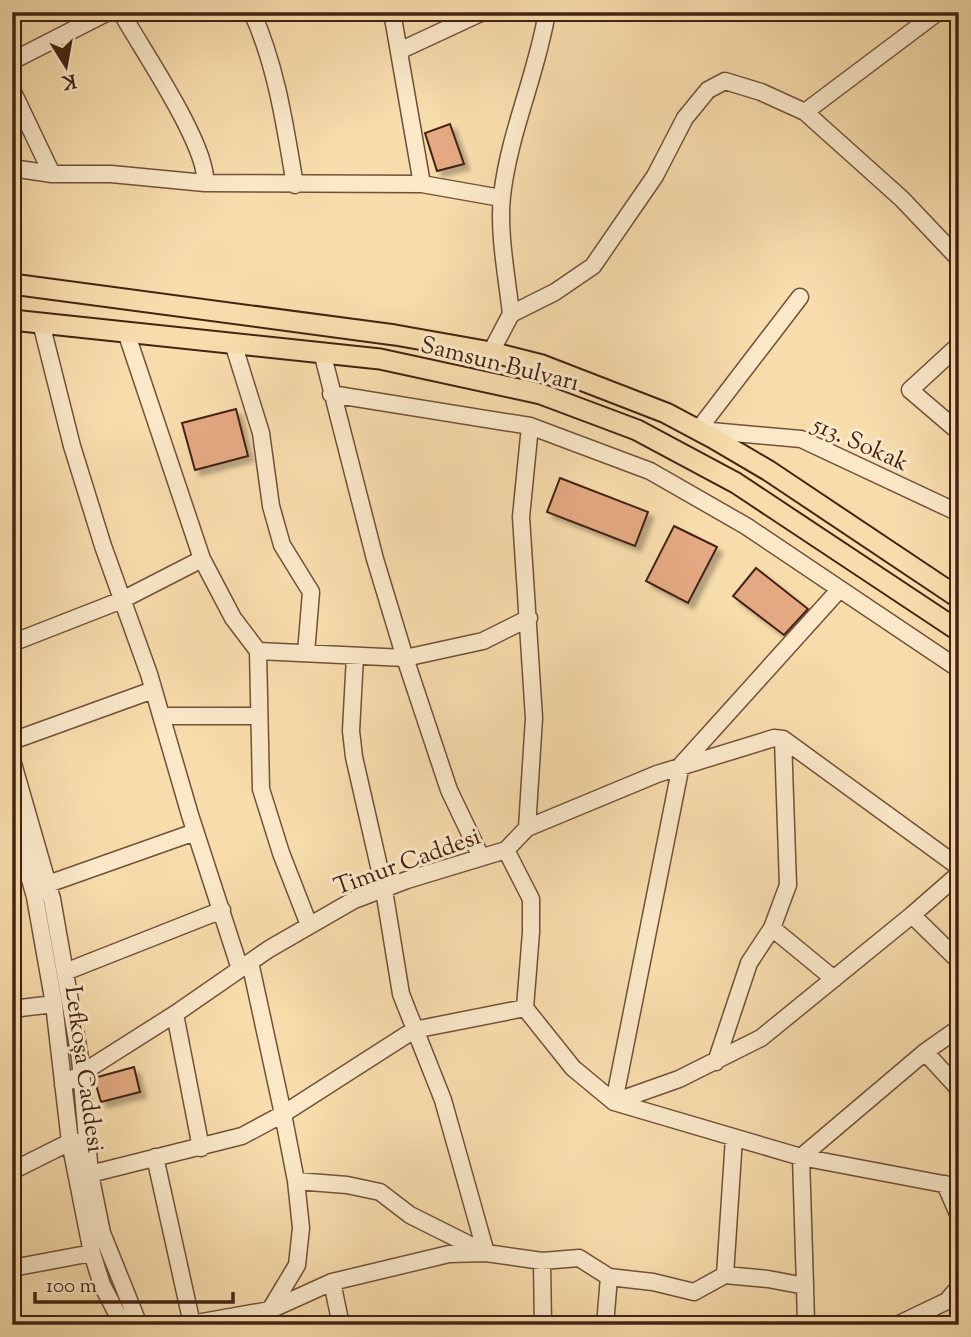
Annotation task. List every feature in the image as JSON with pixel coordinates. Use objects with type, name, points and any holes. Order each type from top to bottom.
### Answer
[{"type":"main road","points":[[12,284],[381,333],[491,352],[542,365],[666,413],[698,430],[769,471],[959,598]]},
{"type":"main road","name":"Samsun Bulvarı","points":[[12,320],[380,359],[541,394],[637,430],[736,482],[959,631]]},
{"type":"street","points":[[12,61],[108,12]]},
{"type":"street","points":[[121,12],[190,132],[206,172],[205,183]]},
{"type":"street","points":[[253,12],[281,97],[295,185]]},
{"type":"street","points":[[392,12],[422,184]]},
{"type":"street","points":[[399,51],[483,12]]},
{"type":"street","points":[[805,112],[939,12]]},
{"type":"street","points":[[491,352],[511,314],[501,198],[542,16]]},
{"type":"street","points":[[511,314],[555,292],[593,266],[655,176],[685,118],[708,90],[725,81],[761,92],[805,112],[902,199],[959,259]]},
{"type":"street","points":[[12,90],[52,174]]},
{"type":"street","points":[[12,168],[52,174],[111,174],[205,183],[422,184],[501,198]]},
{"type":"street","points":[[698,430],[800,297]]},
{"type":"street","points":[[41,323],[72,446],[153,690],[195,832],[222,910],[245,965],[283,1114],[302,1228],[297,1265],[271,1317]]},
{"type":"street","points":[[126,332],[202,559],[233,618],[258,651],[261,789],[281,853],[309,925]]},
{"type":"street","points":[[233,343],[261,433],[271,506],[282,545],[311,592],[306,653]]},
{"type":"street","points":[[959,345],[910,390],[959,432]]},
{"type":"street","points":[[322,352],[375,558],[405,658],[449,790],[481,857]]},
{"type":"street","points":[[331,394],[530,426],[650,471],[746,526],[959,669]]},
{"type":"street","points":[[527,828],[534,718],[521,517],[530,426]]},
{"type":"street","name":"513. Sokak","points":[[698,430],[800,439],[959,513]]},
{"type":"street","points":[[12,643],[122,600],[202,559]]},
{"type":"street","points":[[614,1102],[681,765],[839,590]]},
{"type":"street","points":[[258,651],[405,658],[483,641],[529,618]]},
{"type":"street","points":[[355,656],[351,731],[354,757],[384,888],[401,994],[443,1100],[486,1253]]},
{"type":"street","points":[[12,741],[153,690]]},
{"type":"street","points":[[161,716],[258,716]]},
{"type":"street","name":"Timur Caddesi","points":[[63,1085],[175,1014],[245,965],[331,912],[384,888],[506,850],[527,828],[681,765],[774,738],[783,739]]},
{"type":"street","points":[[783,739],[959,867]]},
{"type":"street","points":[[716,1062],[749,963],[772,928],[788,885],[783,739]]},
{"type":"street","points":[[12,760],[48,884],[65,972],[82,1074],[90,1174],[102,1233],[139,1325]]},
{"type":"street","name":"Lefkoşa Caddesi","points":[[12,816],[35,897],[54,1004],[70,1142],[92,1253],[102,1285],[123,1325]]},
{"type":"street","points":[[48,884],[195,832]]},
{"type":"street","points":[[506,850],[531,899],[525,1008],[573,1068],[614,1102],[801,1157],[952,1186],[959,1216]]},
{"type":"street","points":[[614,1102],[679,1079],[761,1038],[959,874]]},
{"type":"street","points":[[65,972],[222,910]]},
{"type":"street","points":[[912,915],[959,961]]},
{"type":"street","points":[[772,928],[834,979]]},
{"type":"street","points":[[12,1009],[54,1004]]},
{"type":"street","points":[[90,1174],[242,1136],[283,1114],[414,1030],[525,1008]]},
{"type":"street","points":[[175,1014],[201,1148]]},
{"type":"street","points":[[801,1157],[925,1052],[959,1028]]},
{"type":"street","points":[[925,1052],[959,1089]]},
{"type":"street","points":[[725,1275],[734,1138]]},
{"type":"street","points":[[12,1171],[70,1142],[88,1141]]},
{"type":"street","points":[[155,1157],[189,1324],[271,1317],[332,1282],[449,1254],[486,1253],[542,1261],[579,1258],[609,1277],[653,1282],[694,1292],[725,1275],[805,1286]]},
{"type":"street","points":[[801,1157],[806,1325]]},
{"type":"street","points":[[296,1181],[347,1185],[380,1192],[410,1215],[486,1253]]},
{"type":"street","points":[[12,1268],[92,1253]]},
{"type":"street","points":[[542,1261],[542,1325]]},
{"type":"street","points":[[606,1325],[609,1277]]},
{"type":"street","points":[[332,1282],[341,1325]]},
{"type":"street","points":[[897,1325],[947,1301],[959,1287]]},
{"type":"building","points":[[450,124],[464,164],[437,171],[425,133]]},
{"type":"building","points":[[236,409],[248,456],[195,470],[182,423]]},
{"type":"building","points":[[560,478],[648,512],[635,546],[547,512]]},
{"type":"building","points":[[674,526],[717,547],[688,603],[646,581]]},
{"type":"building","points":[[756,568],[808,609],[784,635],[733,596]]},
{"type":"building","points":[[134,1067],[140,1092],[101,1102],[94,1078]]}]
